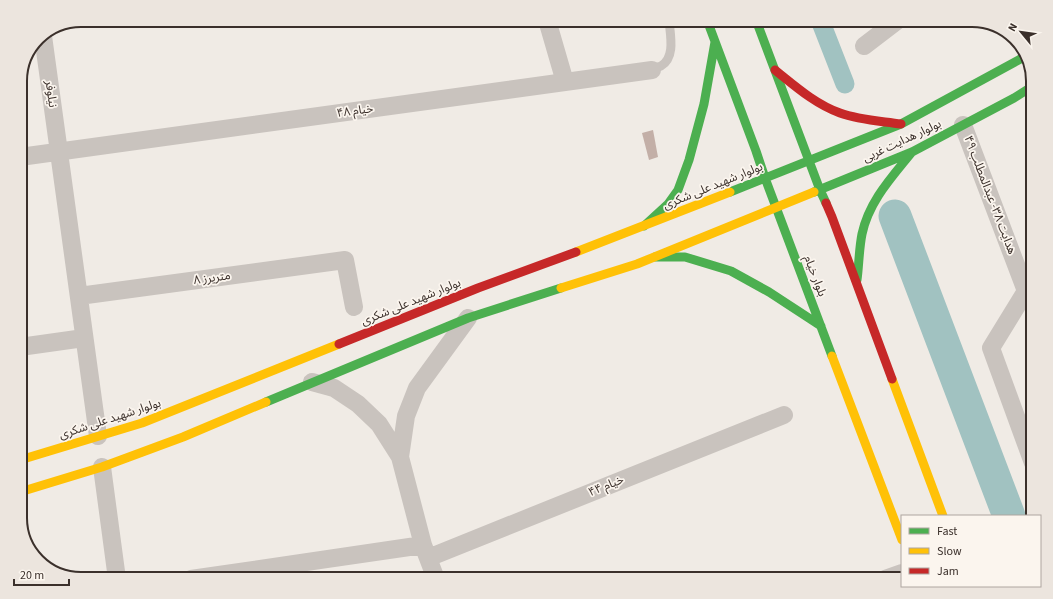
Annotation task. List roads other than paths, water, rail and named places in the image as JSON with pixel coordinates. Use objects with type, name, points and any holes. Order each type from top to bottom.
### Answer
[{"type":"main road","name":"بلوار خیام","points":[[710,27],[901,537]]},
{"type":"main road","points":[[759,27],[820,190],[832,217],[943,515]]},
{"type":"main road","points":[[644,226],[668,204],[678,190],[689,160],[704,104],[715,41]]},
{"type":"main road","name":"بولوار هدایت غربی","points":[[809,161],[901,124],[1002,74],[1021,59]]},
{"type":"main road","points":[[774,69],[811,98],[832,110],[857,118],[901,124]]},
{"type":"main road","name":"بولوار هدایت غربی","points":[[776,207],[912,152],[963,125],[1012,95],[1026,89]]},
{"type":"main road","points":[[857,285],[862,234],[868,211],[877,195],[912,152]]},
{"type":"main road","name":"بولوار شهید علی شکری","points":[[27,458],[142,423],[478,288],[644,226],[809,161]]},
{"type":"main road","points":[[27,490],[102,467],[183,437],[468,318],[655,257],[776,207]]},
{"type":"main road","points":[[655,257],[685,257],[731,271],[769,292],[821,326]]},
{"type":"street","points":[[549,27],[565,82]]},
{"type":"street","points":[[864,46],[889,27]]},
{"type":"street","name":"نیلوفر","points":[[43,44],[98,436]]},
{"type":"street","name":"خیام ۴۸","points":[[27,156],[652,70]]},
{"type":"street","name":"هدایت ۳۸- عبدالمطلب ۴۹","points":[[963,125],[1026,291],[991,348],[1026,444]]},
{"type":"street","name":"۸ متریرز","points":[[79,296],[345,260],[354,307]]},
{"type":"street","points":[[400,457],[406,416],[417,388],[468,318]]},
{"type":"street","points":[[27,346],[84,338]]},
{"type":"street","points":[[312,382],[334,388],[358,404],[379,424],[400,457],[426,551],[434,572]]},
{"type":"street","name":"خیام ۴۴","points":[[250,572],[426,551],[784,415]]},
{"type":"street","points":[[102,467],[117,572]]},
{"type":"lane","points":[[652,70],[662,65],[669,56],[672,46],[670,27]]},
{"type":"waterway","points":[[823,27],[845,84]]},
{"type":"waterway","points":[[895,216],[1009,515]]}]
